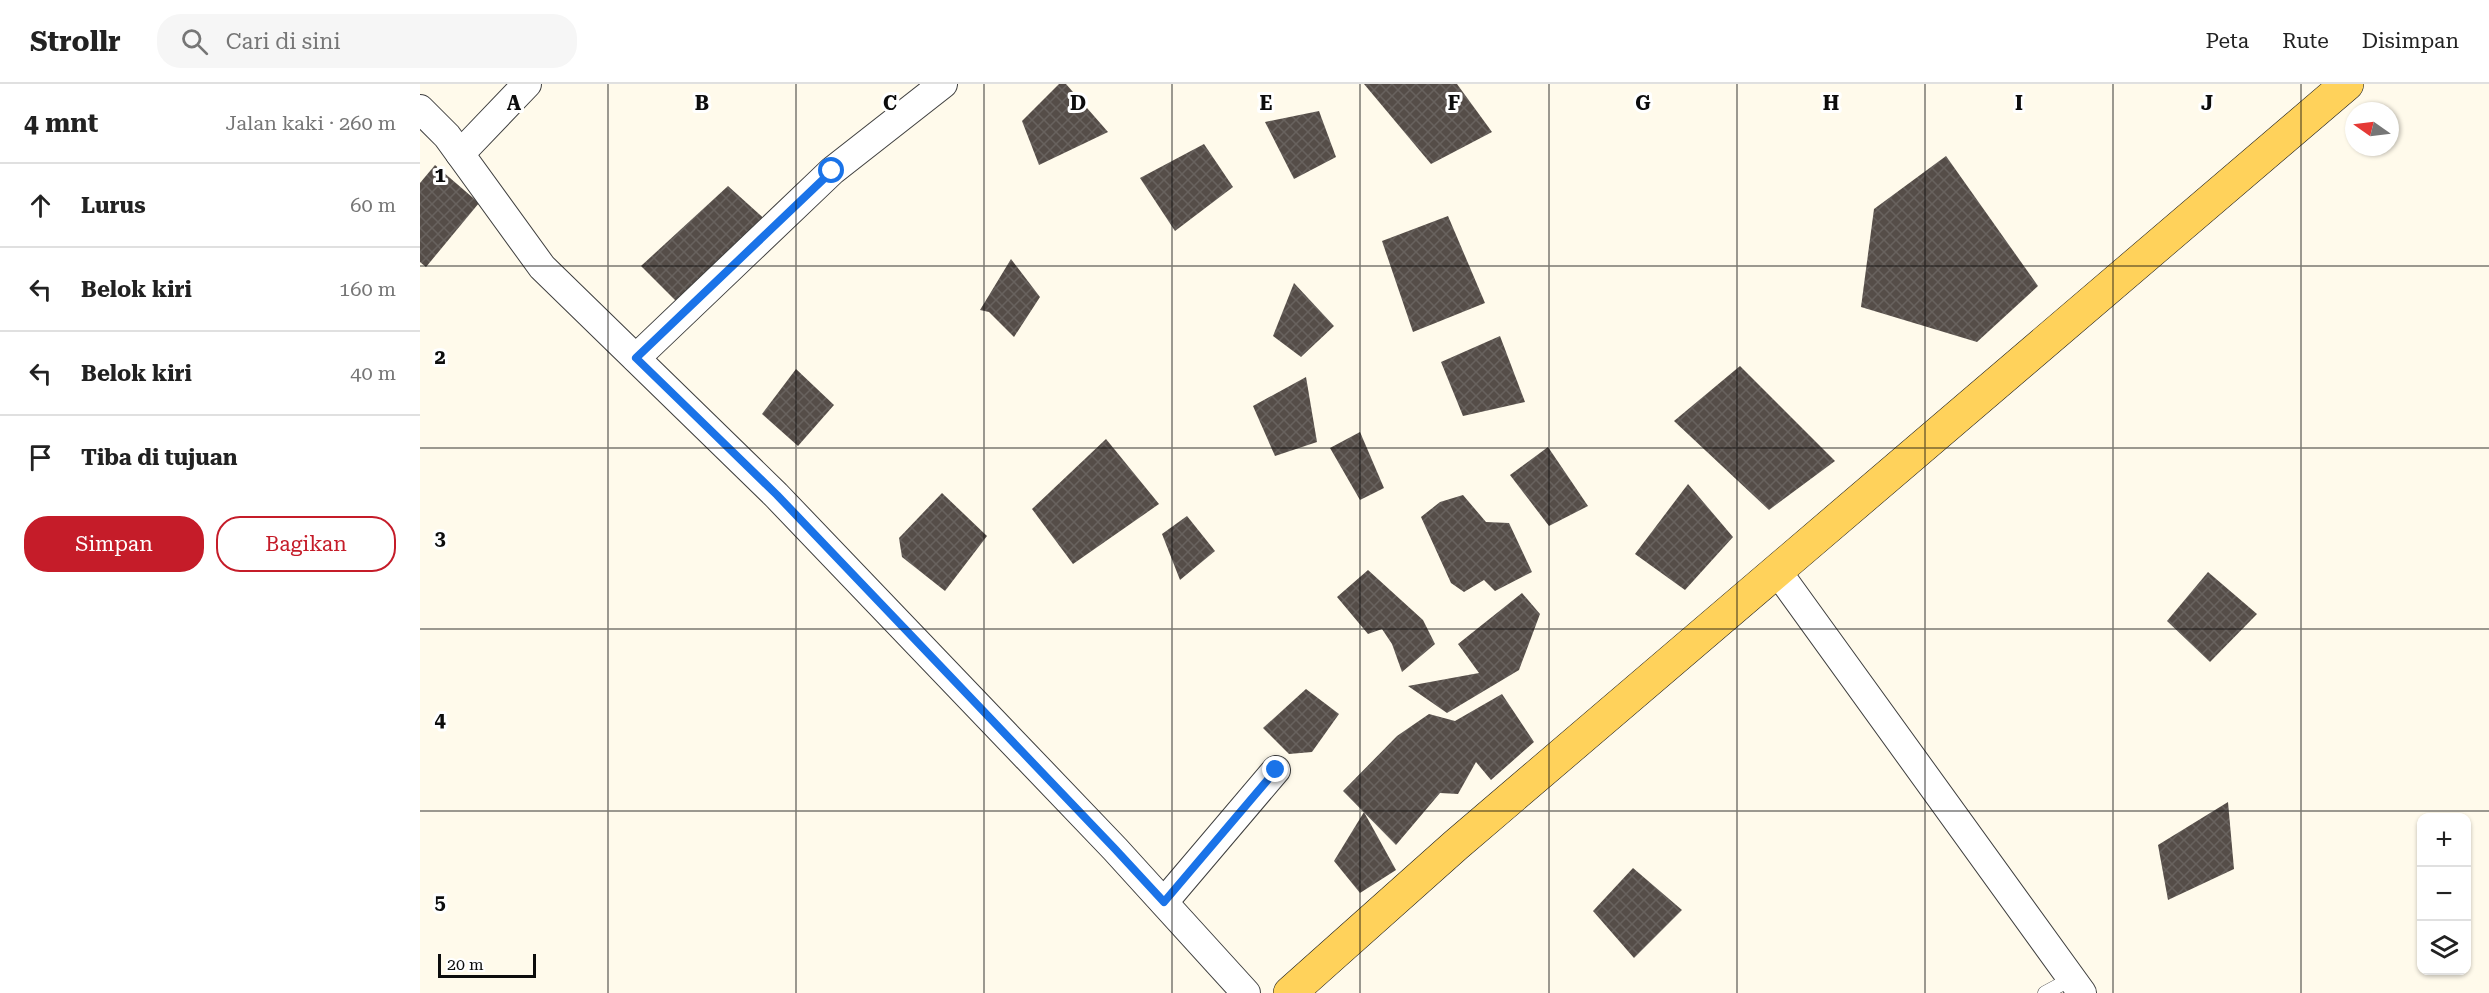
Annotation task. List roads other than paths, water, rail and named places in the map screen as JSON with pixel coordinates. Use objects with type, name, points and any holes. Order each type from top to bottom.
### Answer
[{"type":"main road","points":[[1290,993],[1456,844],[2347,84]]},
{"type":"street","points":[[460,154],[527,84]]},
{"type":"street","points":[[636,358],[832,171],[943,84]]},
{"type":"street","points":[[420,109],[447,136],[542,267],[777,495],[1115,849],[1246,993]]},
{"type":"street","points":[[1777,571],[2077,986]]},
{"type":"street","points":[[1164,902],[1276,770]]},
{"type":"lane","points":[[2045,993],[2077,986]]}]
